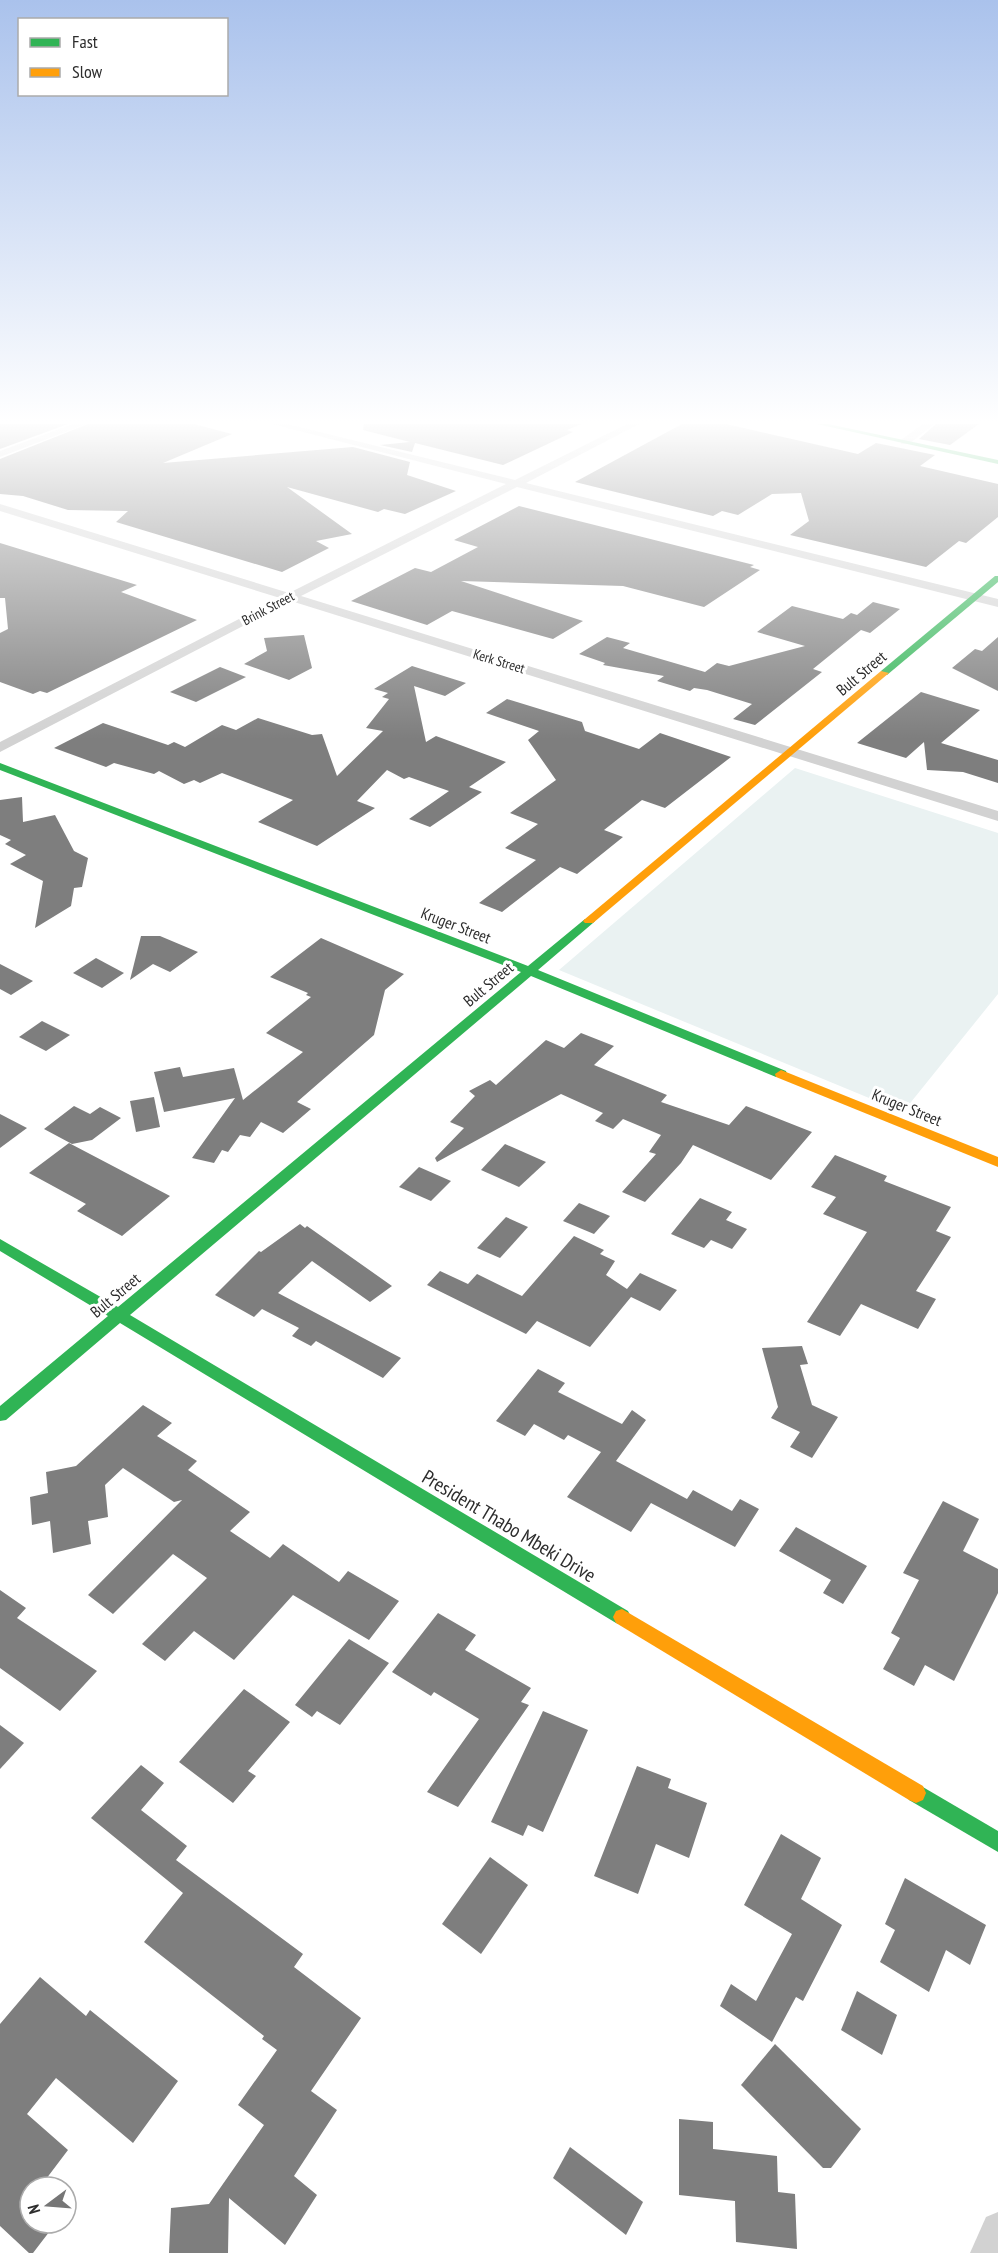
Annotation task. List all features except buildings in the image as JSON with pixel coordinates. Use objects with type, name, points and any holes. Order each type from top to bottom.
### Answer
[{"type":"street","name":"Kerk Street","points":[[71,529],[998,816]]},
{"type":"street","name":"Brink Street","points":[[0,748],[423,529]]},
{"type":"street","points":[[701,529],[998,603]]},
{"type":"street","name":"Bult Street","points":[[0,1415],[117,1314],[794,752],[998,578]]},
{"type":"street","name":"Kruger Street","points":[[0,766],[529,971],[998,1162]]},
{"type":"street","name":"President Thabo Mbeki Drive","points":[[0,1244],[998,1842]]},
{"type":"street","points":[[988,2253],[998,2229]]},
{"type":"shaded area","points":[[795,768],[998,833],[998,994],[903,1112],[559,970]]},
{"type":"traffic: fast","points":[[884,673],[998,578]]},
{"type":"traffic: fast","points":[[0,766],[529,971],[781,1074]]},
{"type":"traffic: fast","points":[[0,1415],[589,921]]},
{"type":"traffic: fast","points":[[0,1244],[622,1617]]},
{"type":"traffic: fast","points":[[916,1793],[998,1842]]},
{"type":"traffic: slow","points":[[589,921],[884,673]]},
{"type":"traffic: slow","points":[[781,1074],[998,1162]]},
{"type":"traffic: slow","points":[[622,1617],[916,1793]]}]
